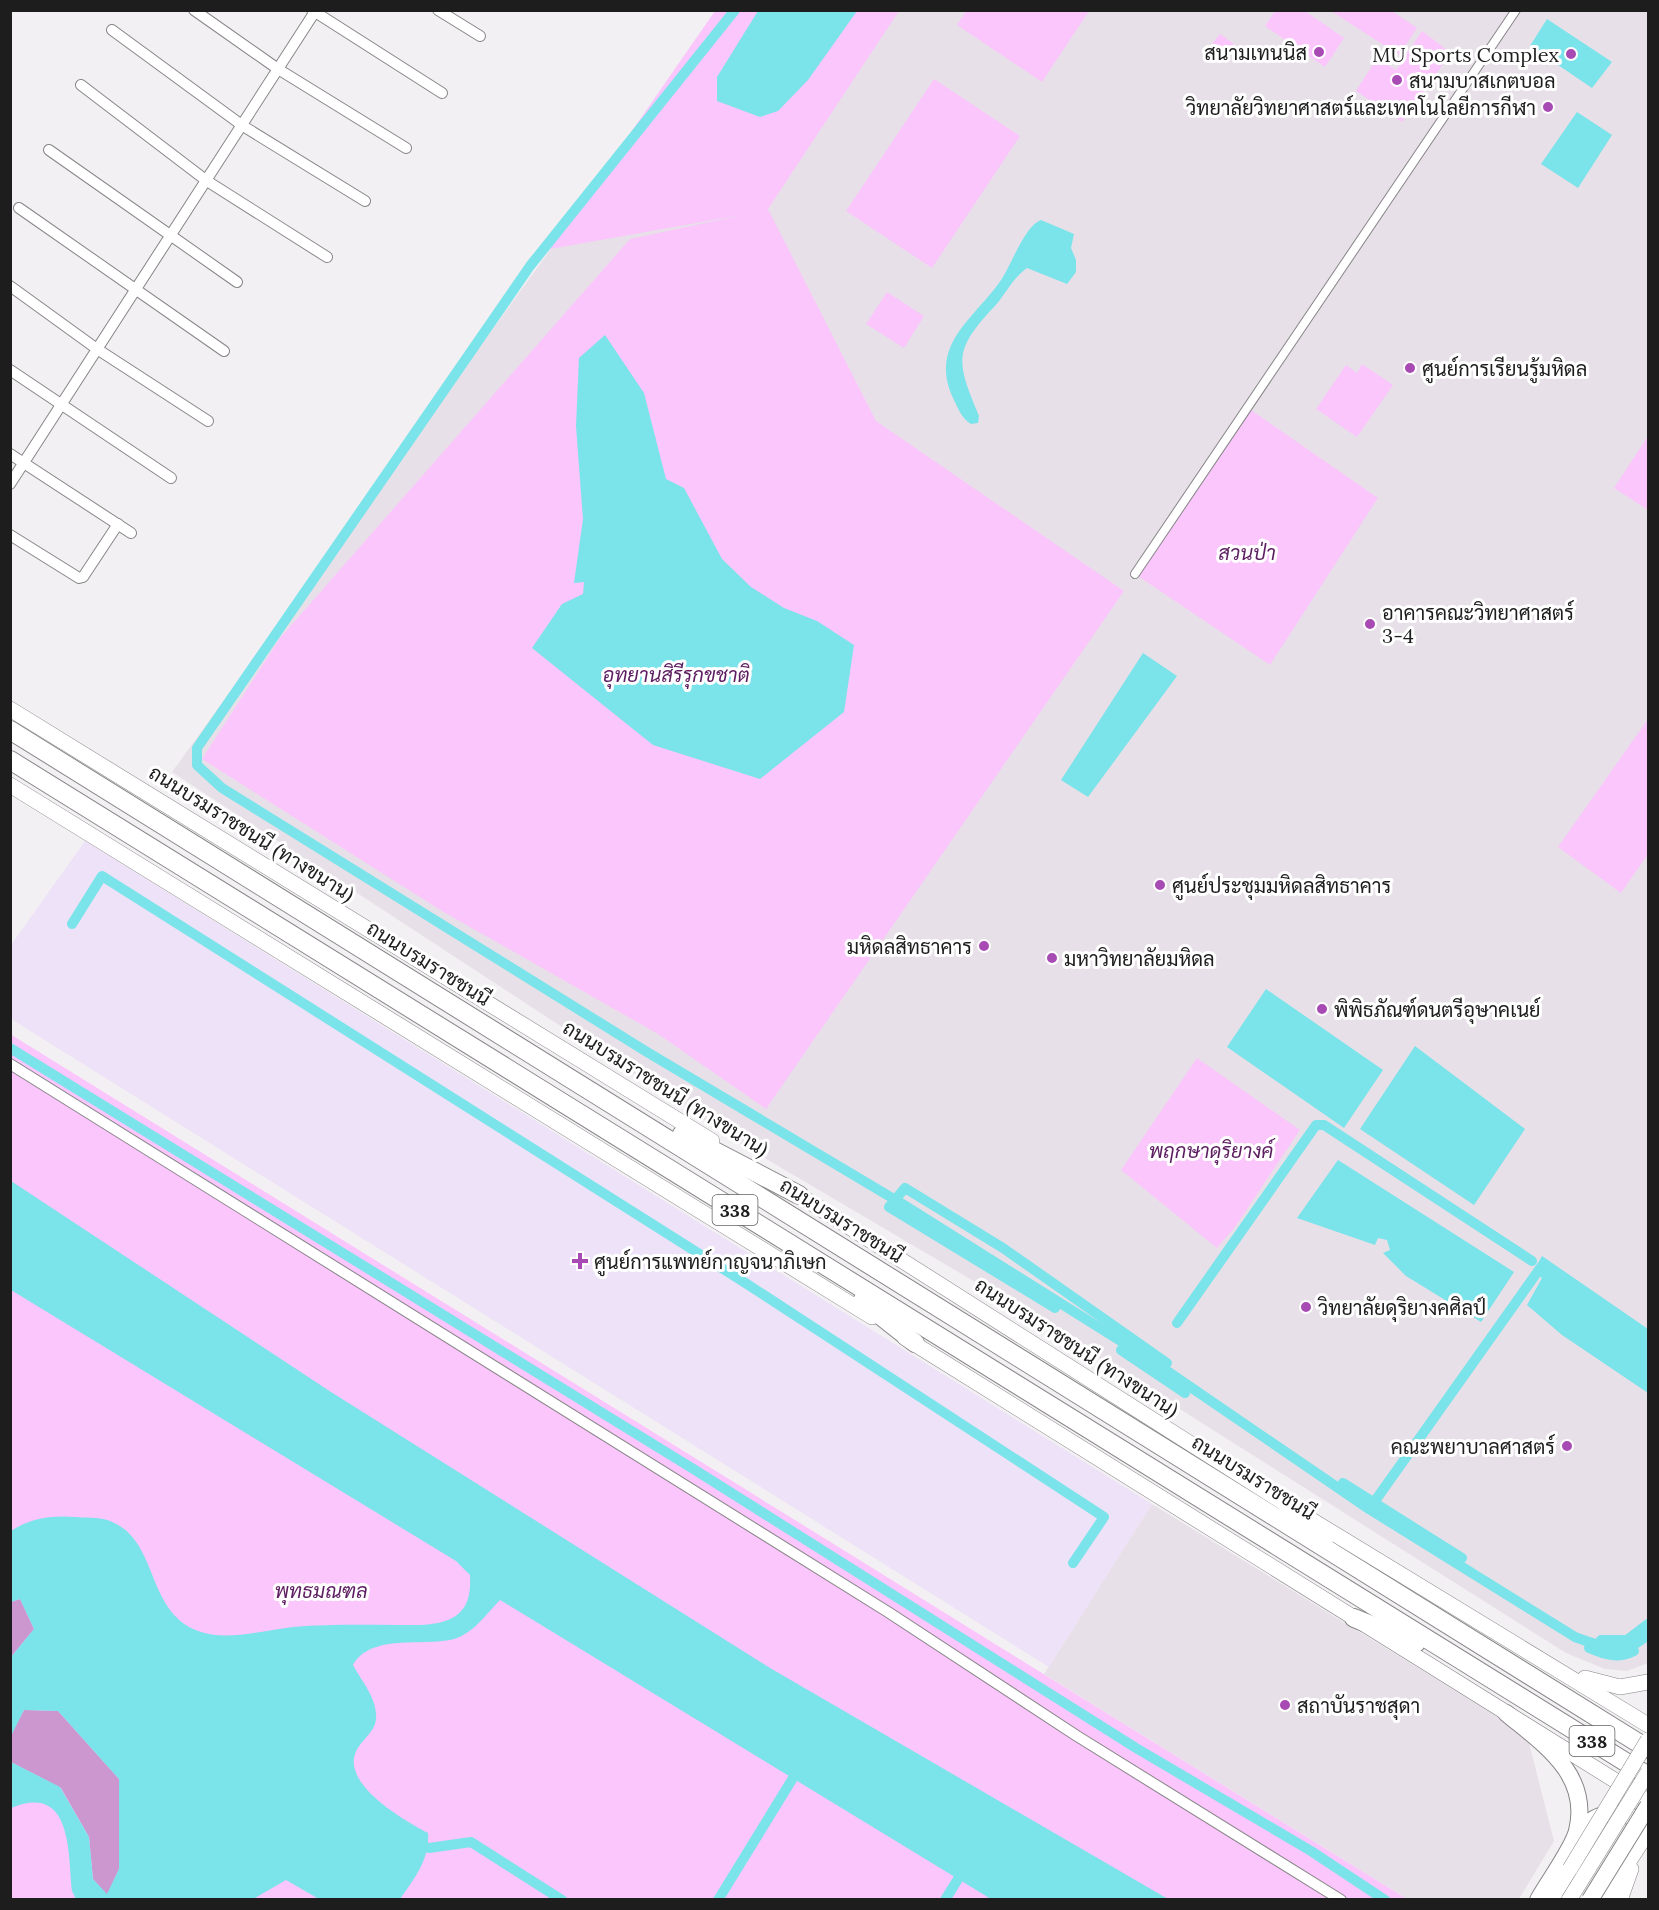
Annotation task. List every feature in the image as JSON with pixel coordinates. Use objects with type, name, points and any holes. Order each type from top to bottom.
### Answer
[{"type":"highway","name":"ถนนบรมราชชนนี","points":[[10,730],[1648,1749]]},
{"type":"highway","name":"338","points":[[10,760],[1460,1660],[1648,1774]]},
{"type":"highway","points":[[558,1069],[799,1195]]},
{"type":"highway","points":[[754,1221],[915,1343]]},
{"type":"highway","points":[[1287,1505],[1374,1579]]},
{"type":"highway","points":[[1354,1618],[1460,1660]]},
{"type":"main road","name":"ถนนบรมราชชนนี (ทางขนาน)","points":[[10,710],[799,1195],[1287,1505],[1541,1658]]},
{"type":"main road","name":"338","points":[[10,785],[915,1343],[1506,1713]]},
{"type":"main road","points":[[1541,1658],[1606,1685],[1631,1687],[1648,1682]]},
{"type":"main road","points":[[1541,1658],[1648,1725]]},
{"type":"main road","points":[[1506,1713],[1648,1801]]},
{"type":"main road","points":[[1506,1713],[1552,1750],[1564,1764],[1574,1781],[1579,1800],[1577,1833]]},
{"type":"main road","points":[[1551,1899],[1648,1740]]},
{"type":"main road","points":[[1569,1899],[1648,1774]]},
{"type":"main road","points":[[1590,1899],[1648,1806]]},
{"type":"main road","points":[[1538,1899],[1577,1833],[1593,1816],[1615,1813],[1648,1826]]},
{"type":"main road","points":[[1604,1899],[1648,1832]]},
{"type":"main road","points":[[1620,1899],[1639,1847]]},
{"type":"street","points":[[194,10],[278,69],[406,148]]},
{"type":"street","points":[[438,10],[480,36]]},
{"type":"street","points":[[1136,574],[1516,10]]},
{"type":"street","points":[[10,484],[243,126],[315,11],[442,93]]},
{"type":"street","points":[[112,30],[243,126],[365,201]]},
{"type":"street","points":[[81,85],[207,181],[327,257]]},
{"type":"street","points":[[49,150],[237,282]]},
{"type":"street","points":[[19,208],[224,351]]},
{"type":"street","points":[[10,286],[97,349],[208,421]]},
{"type":"street","points":[[10,370],[171,478]]},
{"type":"street","points":[[10,454],[131,533]]},
{"type":"street","points":[[10,535],[79,578],[83,577],[118,524]]},
{"type":"street","points":[[10,1064],[888,1612],[1077,1736],[1341,1899]]},
{"type":"shaded area","name":"มหาวิทยาลัยมหิดล","points":[[723,11],[1648,11],[1648,1663],[1627,1671],[1605,1669],[1566,1653],[1026,1312],[741,1144],[172,772]]},
{"type":"shaded area","name":"ศูนย์การแพทย์กาญจนาภิเษก","points":[[85,841],[1152,1504],[1049,1667],[11,1019],[11,945]]},
{"type":"shaded area","name":"สถาบันราชสุดา","points":[[1152,1504],[1527,1735],[1554,1841],[1519,1899],[1407,1899],[1044,1674]]},
{"type":"shaded area","points":[[20,1599],[34,1629],[11,1657],[11,1602]]},
{"type":"shaded area","points":[[24,1710],[58,1711],[119,1779],[119,1869],[107,1895],[93,1879],[89,1837],[61,1788],[11,1762],[10,1736]]},
{"type":"green space","name":"อุทยานสิรีรุกขชาติ","points":[[715,11],[899,11],[768,209],[876,421],[1124,591],[766,1109],[658,1034],[442,911],[202,759],[280,638],[630,239],[742,215],[550,249]]},
{"type":"green space","points":[[966,11],[1089,11],[1042,82],[957,25]]},
{"type":"green space","name":"สนามเทนนิส","points":[[1275,11],[1305,11],[1344,38],[1325,67],[1265,26]]},
{"type":"green space","points":[[1331,11],[1392,11],[1417,28],[1399,55]]},
{"type":"green space","name":"สนามบาสเกตบอล","points":[[1422,31],[1451,53],[1402,122],[1356,91],[1377,58],[1396,70]]},
{"type":"green space","points":[[1220,34],[1234,44],[1218,62],[1205,53]]},
{"type":"green space","points":[[934,79],[1020,136],[932,268],[846,211]]},
{"type":"green space","points":[[887,292],[924,316],[904,348],[866,324]]},
{"type":"green space","points":[[1362,364],[1393,385],[1357,437],[1316,409],[1346,365],[1357,373]]},
{"type":"green space","name":"สวนป่า","points":[[1248,408],[1378,498],[1270,665],[1135,574]]},
{"type":"green space","points":[[1648,436],[1648,510],[1614,488]]},
{"type":"green space","points":[[1648,719],[1648,854],[1621,893],[1558,847]]},
{"type":"green space","name":"พุทธมณฑล","points":[[10,1034],[1407,1899],[11,1899]]},
{"type":"green space","name":"พฤกษาดุริยางค์","points":[[1197,1058],[1300,1130],[1235,1227],[1217,1248],[1121,1170]]},
{"type":"water","points":[[758,11],[857,11],[808,80],[778,111],[760,117],[717,101],[717,77]]},
{"type":"water","name":"MU Sports Complex","points":[[1547,19],[1612,62],[1592,88],[1530,46]]},
{"type":"water","points":[[1577,112],[1612,135],[1578,188],[1541,164]]},
{"type":"water","points":[[1041,220],[1074,234],[1071,248],[1076,260],[1076,272],[1067,284],[1027,268],[971,335],[962,358],[966,383],[979,416],[978,423],[971,424],[960,412],[947,380],[946,363],[950,349],[966,322],[1004,276],[1023,238]]},
{"type":"water","points":[[605,335],[644,393],[666,479],[684,488],[722,559],[751,587],[784,608],[817,621],[854,645],[844,712],[760,779],[653,745],[532,648],[562,604],[583,594],[584,582],[574,583],[583,519],[576,426],[579,358]]},
{"type":"water","points":[[1143,653],[1177,676],[1088,797],[1061,780]]},
{"type":"water","points":[[1266,989],[1383,1070],[1344,1128],[1227,1047]]},
{"type":"water","points":[[1415,1046],[1525,1129],[1474,1205],[1360,1129]]},
{"type":"water","points":[[1338,1160],[1514,1272],[1481,1322],[1406,1276],[1383,1253],[1390,1250],[1387,1240],[1378,1238],[1375,1245],[1297,1218]]},
{"type":"water","points":[[11,1181],[331,1392],[770,1668],[1168,1899],[991,1899],[500,1600],[474,1628],[461,1636],[441,1641],[384,1645],[361,1655],[353,1665],[370,1695],[376,1714],[372,1731],[355,1754],[354,1766],[359,1778],[367,1790],[379,1801],[428,1833],[424,1860],[400,1899],[319,1899],[286,1880],[253,1899],[76,1899],[72,1891],[67,1841],[63,1825],[56,1813],[46,1805],[31,1803],[11,1808],[11,1762],[60,1787],[89,1837],[93,1879],[107,1894],[119,1869],[119,1779],[58,1711],[24,1710],[11,1736],[11,1657],[34,1629],[20,1599],[11,1602],[11,1531],[34,1520],[50,1517],[66,1516],[107,1520],[124,1529],[136,1542],[168,1608],[181,1621],[198,1631],[209,1634],[246,1634],[306,1626],[417,1625],[442,1622],[455,1617],[464,1608],[469,1596],[470,1575],[456,1561],[11,1290]]},
{"type":"water","points":[[1542,1256],[1648,1329],[1648,1393],[1562,1335],[1527,1305],[1542,1278],[1533,1272]]},
{"type":"waterway","points":[[735,10],[530,266],[197,748],[197,765],[222,788],[647,1052],[904,1205],[1151,1360],[1369,1509],[1575,1637],[1604,1647],[1622,1648],[1631,1646],[1648,1634]]},
{"type":"waterway","points":[[72,924],[102,876],[747,1284],[1104,1517],[1073,1563]]},
{"type":"waterway","points":[[10,1048],[695,1470],[1136,1748],[1311,1851],[1385,1900]]},
{"type":"waterway","points":[[1177,1323],[1316,1125],[1324,1125],[1532,1261]]},
{"type":"waterway","points":[[1055,1308],[889,1207],[905,1188],[1003,1248],[1167,1363]]},
{"type":"waterway","points":[[1370,1508],[1541,1267]]},
{"type":"waterway","points":[[1121,1350],[1185,1393]]},
{"type":"waterway","points":[[1343,1483],[1462,1558]]},
{"type":"waterway","points":[[1601,1640],[1627,1640],[1648,1624]]},
{"type":"waterway","points":[[1589,1648],[1612,1655],[1634,1651]]},
{"type":"waterway","points":[[718,1900],[793,1778]]},
{"type":"waterway","points":[[429,1848],[471,1842],[562,1900]]},
{"type":"waterway","points":[[945,1900],[958,1879]]},
{"type":"place","name":"สนามเทนนิส","points":[[1319,52]]},
{"type":"place","name":"MU Sports Complex","points":[[1571,54]]},
{"type":"place","name":"สนามบาสเกตบอล","points":[[1397,80]]},
{"type":"place","name":"วิทยาลัยวิทยาศาสตร์และเทคโนโลยีการกีฬา","points":[[1548,107]]},
{"type":"place","name":"ศูนย์การเรียนรู้มหิดล","points":[[1410,368]]},
{"type":"place","name":"อาคารคณะวิทยาศาสตร์ 3-4","points":[[1370,624]]},
{"type":"place","name":"ศูนย์ประชุมมหิดลสิทธาคาร","points":[[1160,885]]},
{"type":"place","name":"มหิดลสิทธาคาร","points":[[984,946]]},
{"type":"place","name":"มหาวิทยาลัยมหิดล","points":[[1052,958]]},
{"type":"place","name":"พิพิธภัณฑ์ดนตรีอุษาคเนย์","points":[[1322,1009]]},
{"type":"place","name":"ศูนย์การแพทย์กาญจนาภิเษก","points":[[580,1261]]},
{"type":"place","name":"วิทยาลัยดุริยางคศิลป์","points":[[1306,1307]]},
{"type":"place","name":"คณะพยาบาลศาสตร์","points":[[1567,1446]]},
{"type":"place","name":"สถาบันราชสุดา","points":[[1285,1705]]}]
